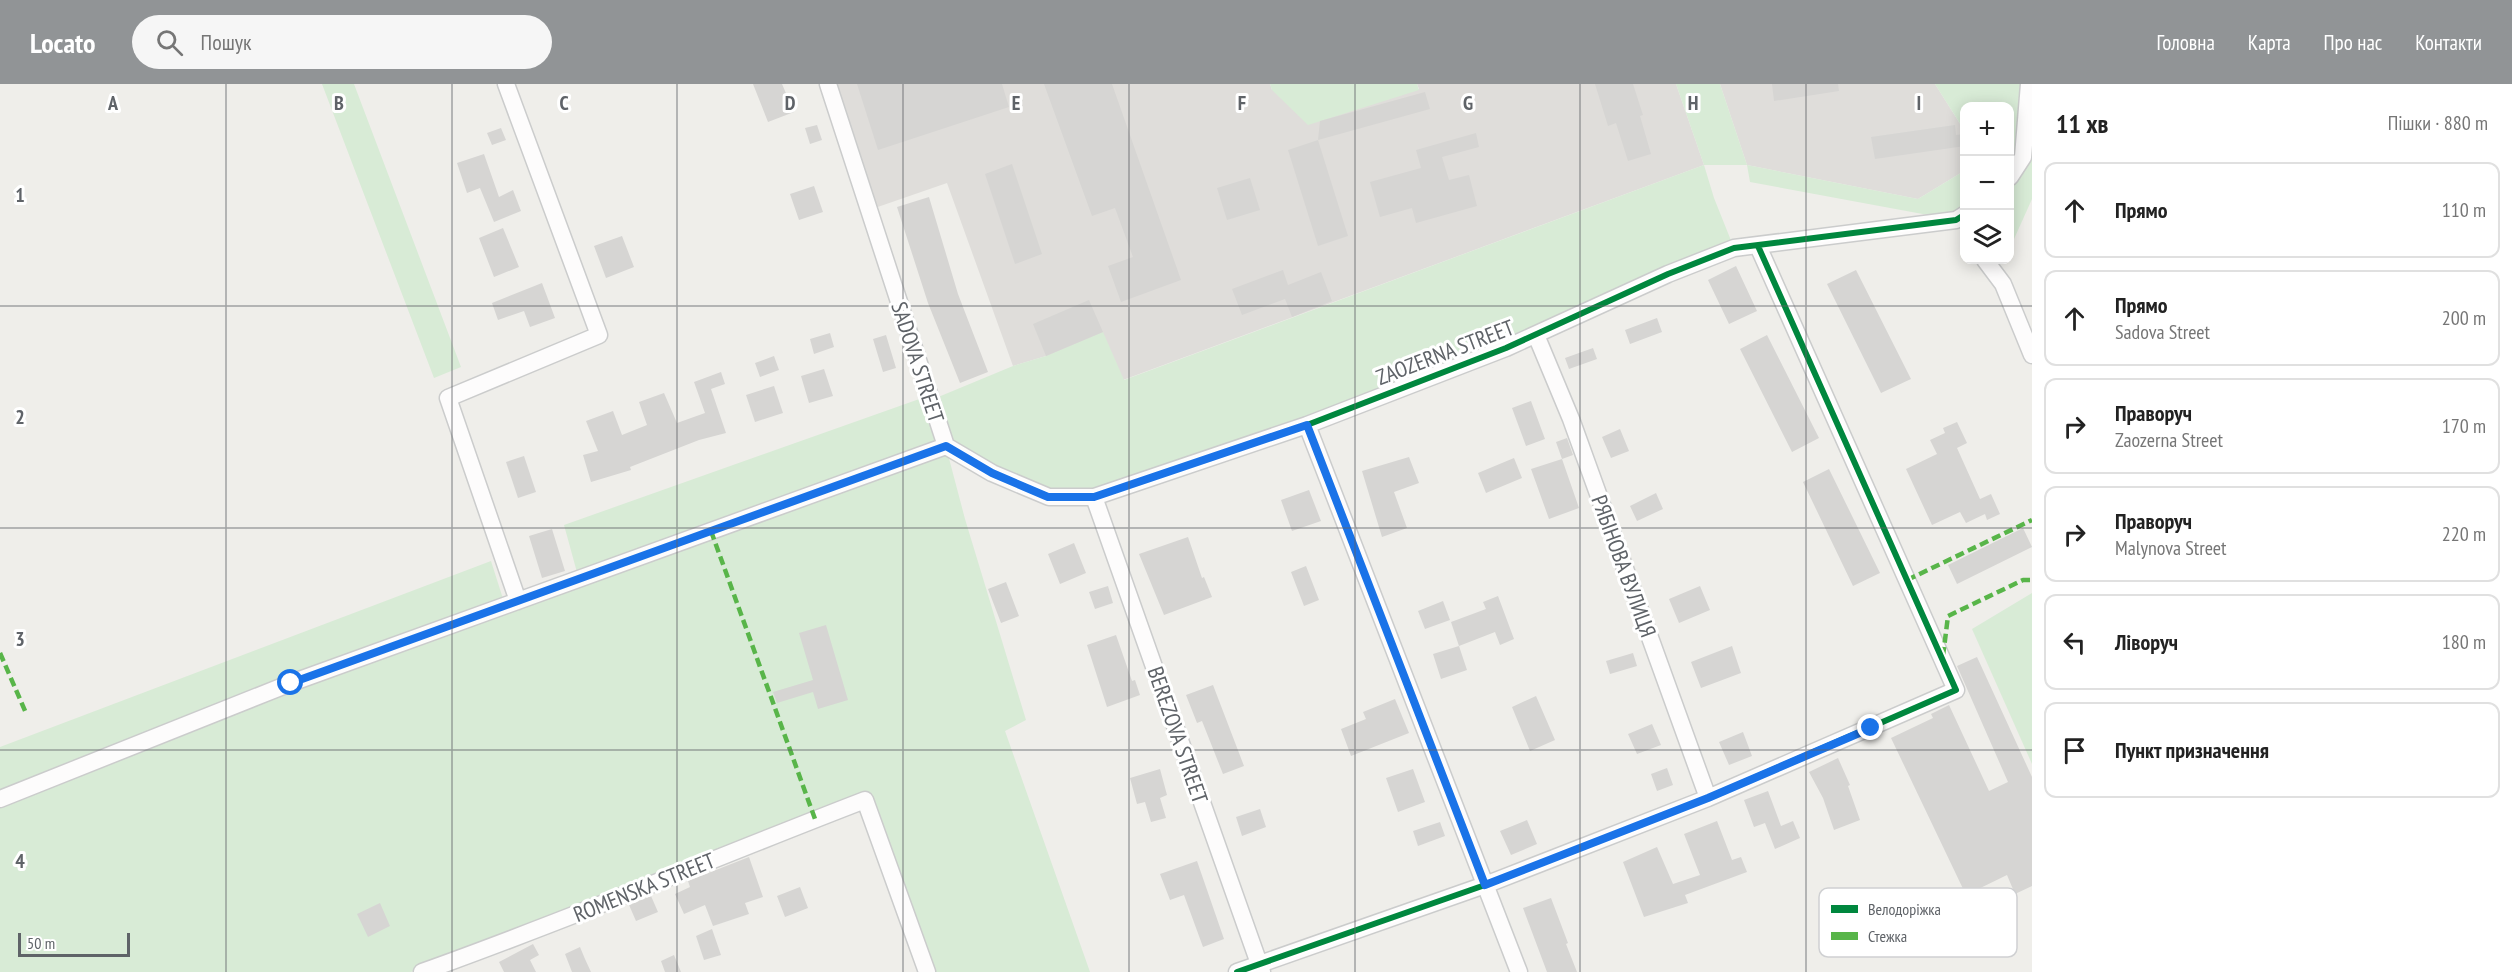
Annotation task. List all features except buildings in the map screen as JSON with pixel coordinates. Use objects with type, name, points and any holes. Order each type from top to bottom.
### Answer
[{"type":"street","points":[[506,84],[599,335],[448,398],[518,601]]},
{"type":"street","name":"SADOVA STREET","points":[[0,798],[291,683],[946,446],[828,84]]},
{"type":"street","points":[[2014,171],[2023,158],[2029,84]]},
{"type":"street","name":"ZAOZERNA STREET","points":[[946,446],[992,473],[1048,497],[1094,497],[1307,425],[1536,335],[1668,274],[1734,248],[1960,223]]},
{"type":"street","points":[[1237,972],[1260,968],[1485,885],[1708,798],[1956,690],[1758,246]]},
{"type":"street","points":[[1988,264],[2003,284],[2032,355]]},
{"type":"street","name":"РЯБІНОВА ВУЛИЦЯ","points":[[1536,335],[1570,419],[1708,798]]},
{"type":"street","points":[[1307,425],[1520,972]]},
{"type":"street","name":"BEREZOVA STREET","points":[[1094,497],[1260,968]]},
{"type":"street","name":"ROMENSKA STREET","points":[[422,972],[515,939],[690,867],[865,800],[927,972]]},
{"type":"shaded area","points":[[828,84],[1270,84],[1272,90],[1419,89],[1417,84],[1676,84],[1704,165],[1123,380],[1046,356],[1013,366],[947,183],[869,210]]},
{"type":"shaded area","points":[[1720,84],[1935,84],[1960,124],[1960,173],[1918,199],[1747,165]]},
{"type":"green space","points":[[322,84],[354,84],[461,367],[434,378]]},
{"type":"green space","points":[[1270,84],[1417,84],[1419,90],[1308,125],[1272,90]]},
{"type":"green space","points":[[1676,84],[1720,84],[1747,165],[1704,165]]},
{"type":"green space","points":[[1935,84],[2032,84],[2032,199],[2014,239],[2014,167],[2020,157],[2014,163],[2014,102],[1960,102],[1960,124]]},
{"type":"green space","points":[[1704,165],[1714,198],[1734,248],[1536,335],[1094,497],[1049,497],[946,447],[965,519],[1026,720],[1005,731],[1090,972],[930,972],[864,800],[517,928],[411,972],[0,972],[0,747],[491,561],[505,605],[578,576],[564,525],[925,397],[931,400],[1103,332],[1124,380]]},
{"type":"green space","points":[[1747,165],[1918,199],[1960,173],[1960,227],[1955,220],[1750,182]]},
{"type":"green space","points":[[2032,593],[2032,764],[1972,629]]},
{"type":"marked path","points":[[1907,580],[2032,520]]},
{"type":"marked path","points":[[711,531],[815,819]]},
{"type":"marked path","points":[[1943,656],[1948,616],[2023,580],[2032,580]]},
{"type":"marked path","points":[[0,653],[26,713]]},
{"type":"cycle path","points":[[946,446],[992,473],[1049,497],[1094,497],[1307,425],[1506,348],[1668,274],[1734,248],[1956,220],[1960,218]]},
{"type":"cycle path","points":[[1237,972],[1485,885],[1708,798],[1956,690],[1758,246]]},
{"type":"route","points":[[291,683],[946,446],[992,473],[1048,497],[1094,497],[1307,425],[1485,885],[1708,798],[1871,728]]}]
